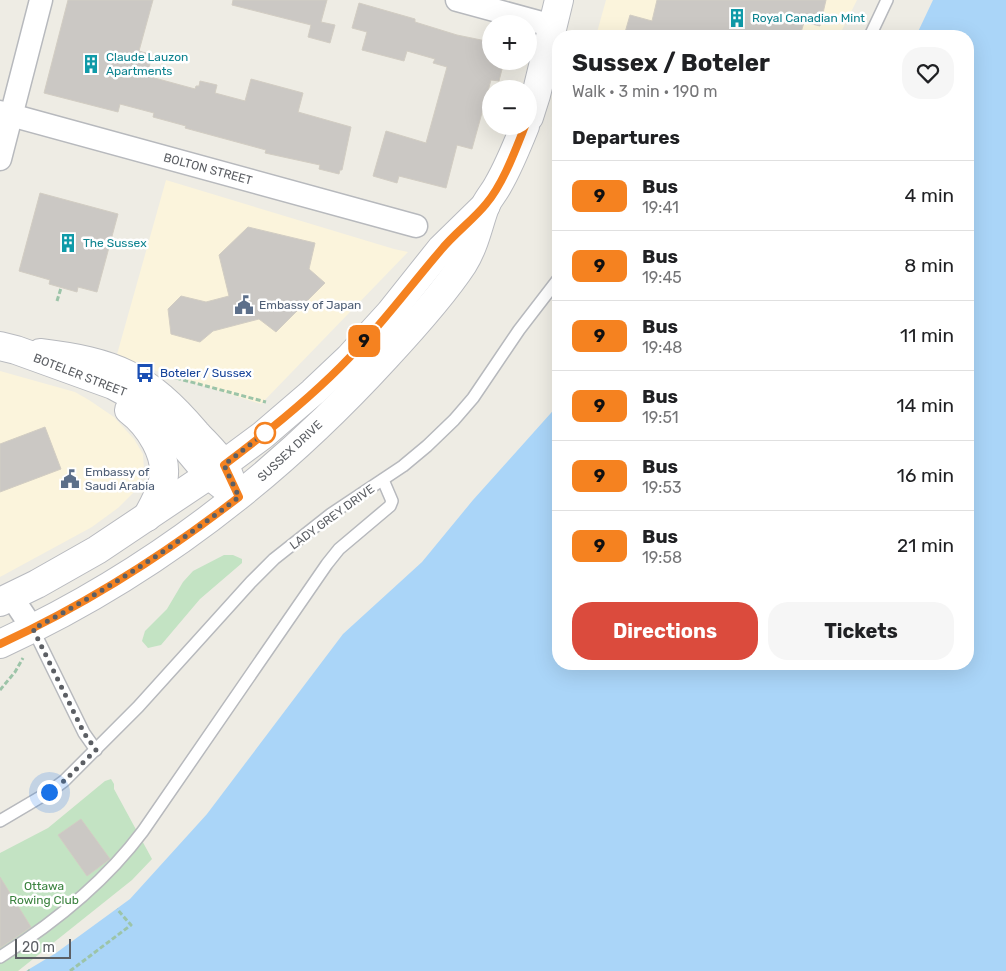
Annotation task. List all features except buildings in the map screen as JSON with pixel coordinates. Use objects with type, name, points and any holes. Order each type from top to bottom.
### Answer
[{"type":"main road","points":[[537,87],[559,0]]},
{"type":"main road","name":"SUSSEX DRIVE","points":[[0,644],[72,609],[148,562],[213,518],[286,457],[336,409],[403,338],[462,264],[475,240],[487,204],[521,135]]},
{"type":"main road","name":"SUSSEX DRIVE","points":[[6,599],[73,564],[146,518],[216,470],[284,417],[349,358],[390,313],[442,249],[487,204]]},
{"type":"main road","name":"BOTELER STREET","points":[[8,348],[77,357],[106,365],[136,378],[185,420],[216,470]]},
{"type":"main road","name":"BOTELER STREET","points":[[8,348],[113,385],[137,398],[216,470],[239,497]]},
{"type":"main road","points":[[70,370],[133,413],[147,428],[159,449],[164,469],[163,480],[158,495],[146,518]]},
{"type":"street","points":[[0,159],[6,114],[41,0]]},
{"type":"street","points":[[457,0],[553,26]]},
{"type":"street","name":"BOLTON STREET","points":[[6,114],[416,226]]},
{"type":"street","points":[[6,599],[33,629]]},
{"type":"lane","points":[[873,30],[886,0]]},
{"type":"lane","name":"LADY GREY DRIVE","points":[[0,821],[64,781],[138,707],[250,582],[274,559],[331,514],[383,480],[427,446],[454,420],[552,287]]},
{"type":"lane","points":[[0,957],[58,916],[124,857],[327,564],[339,549],[390,506],[392,501],[383,480]]},
{"type":"lane","points":[[33,629],[84,733],[96,750]]},
{"type":"path","points":[[58,301],[61,288]]},
{"type":"path","points":[[167,376],[269,403]]},
{"type":"path","points":[[0,690],[24,658]]},
{"type":"path","points":[[70,971],[131,925],[117,908]]},
{"type":"shaded area","name":"Royal Canadian Mint","points":[[606,0],[857,0],[842,30],[598,30]]},
{"type":"shaded area","name":"Embassy of Japan","points":[[166,180],[408,252],[261,404],[116,358]]},
{"type":"shaded area","name":"Embassy of Saudi Arabia","points":[[0,371],[75,392],[114,417],[134,439],[143,454],[144,470],[137,489],[118,508],[92,527],[0,577]]},
{"type":"green space","points":[[224,555],[233,555],[242,559],[242,563],[200,599],[161,645],[148,648],[142,641],[145,631],[167,609],[183,582],[193,571]]},
{"type":"green space","name":"Ottawa Rowing Club","points":[[111,779],[114,789],[152,859],[132,880],[18,971],[0,971],[0,853],[48,828],[105,781]]},
{"type":"water","points":[[933,0],[1006,0],[1006,971],[26,971],[56,953],[130,899],[207,814],[343,634],[422,562],[473,500],[552,412],[552,670],[974,670],[974,30],[919,30]]},
{"type":"bus line","name":"9","points":[[0,644],[72,609],[104,590],[213,518],[239,497],[224,465],[263,435],[313,392],[349,358],[390,313],[442,249],[487,204],[521,135]]},
{"type":"place","name":"Royal Canadian Mint","points":[[737,18]]},
{"type":"place","name":"Claude Lauzon Apartments","points":[[91,64]]},
{"type":"place","name":"The Sussex","points":[[68,243]]},
{"type":"place","name":"Embassy of Japan","points":[[244,305]]},
{"type":"place","name":"Boteler / Sussex","points":[[145,373]]},
{"type":"place","name":"Embassy of Saudi Arabia","points":[[70,479]]},
{"type":"route","points":[[49,792],[64,781],[96,750],[84,733],[33,629],[72,609],[156,557],[213,518],[239,497],[224,465],[265,433]]}]
